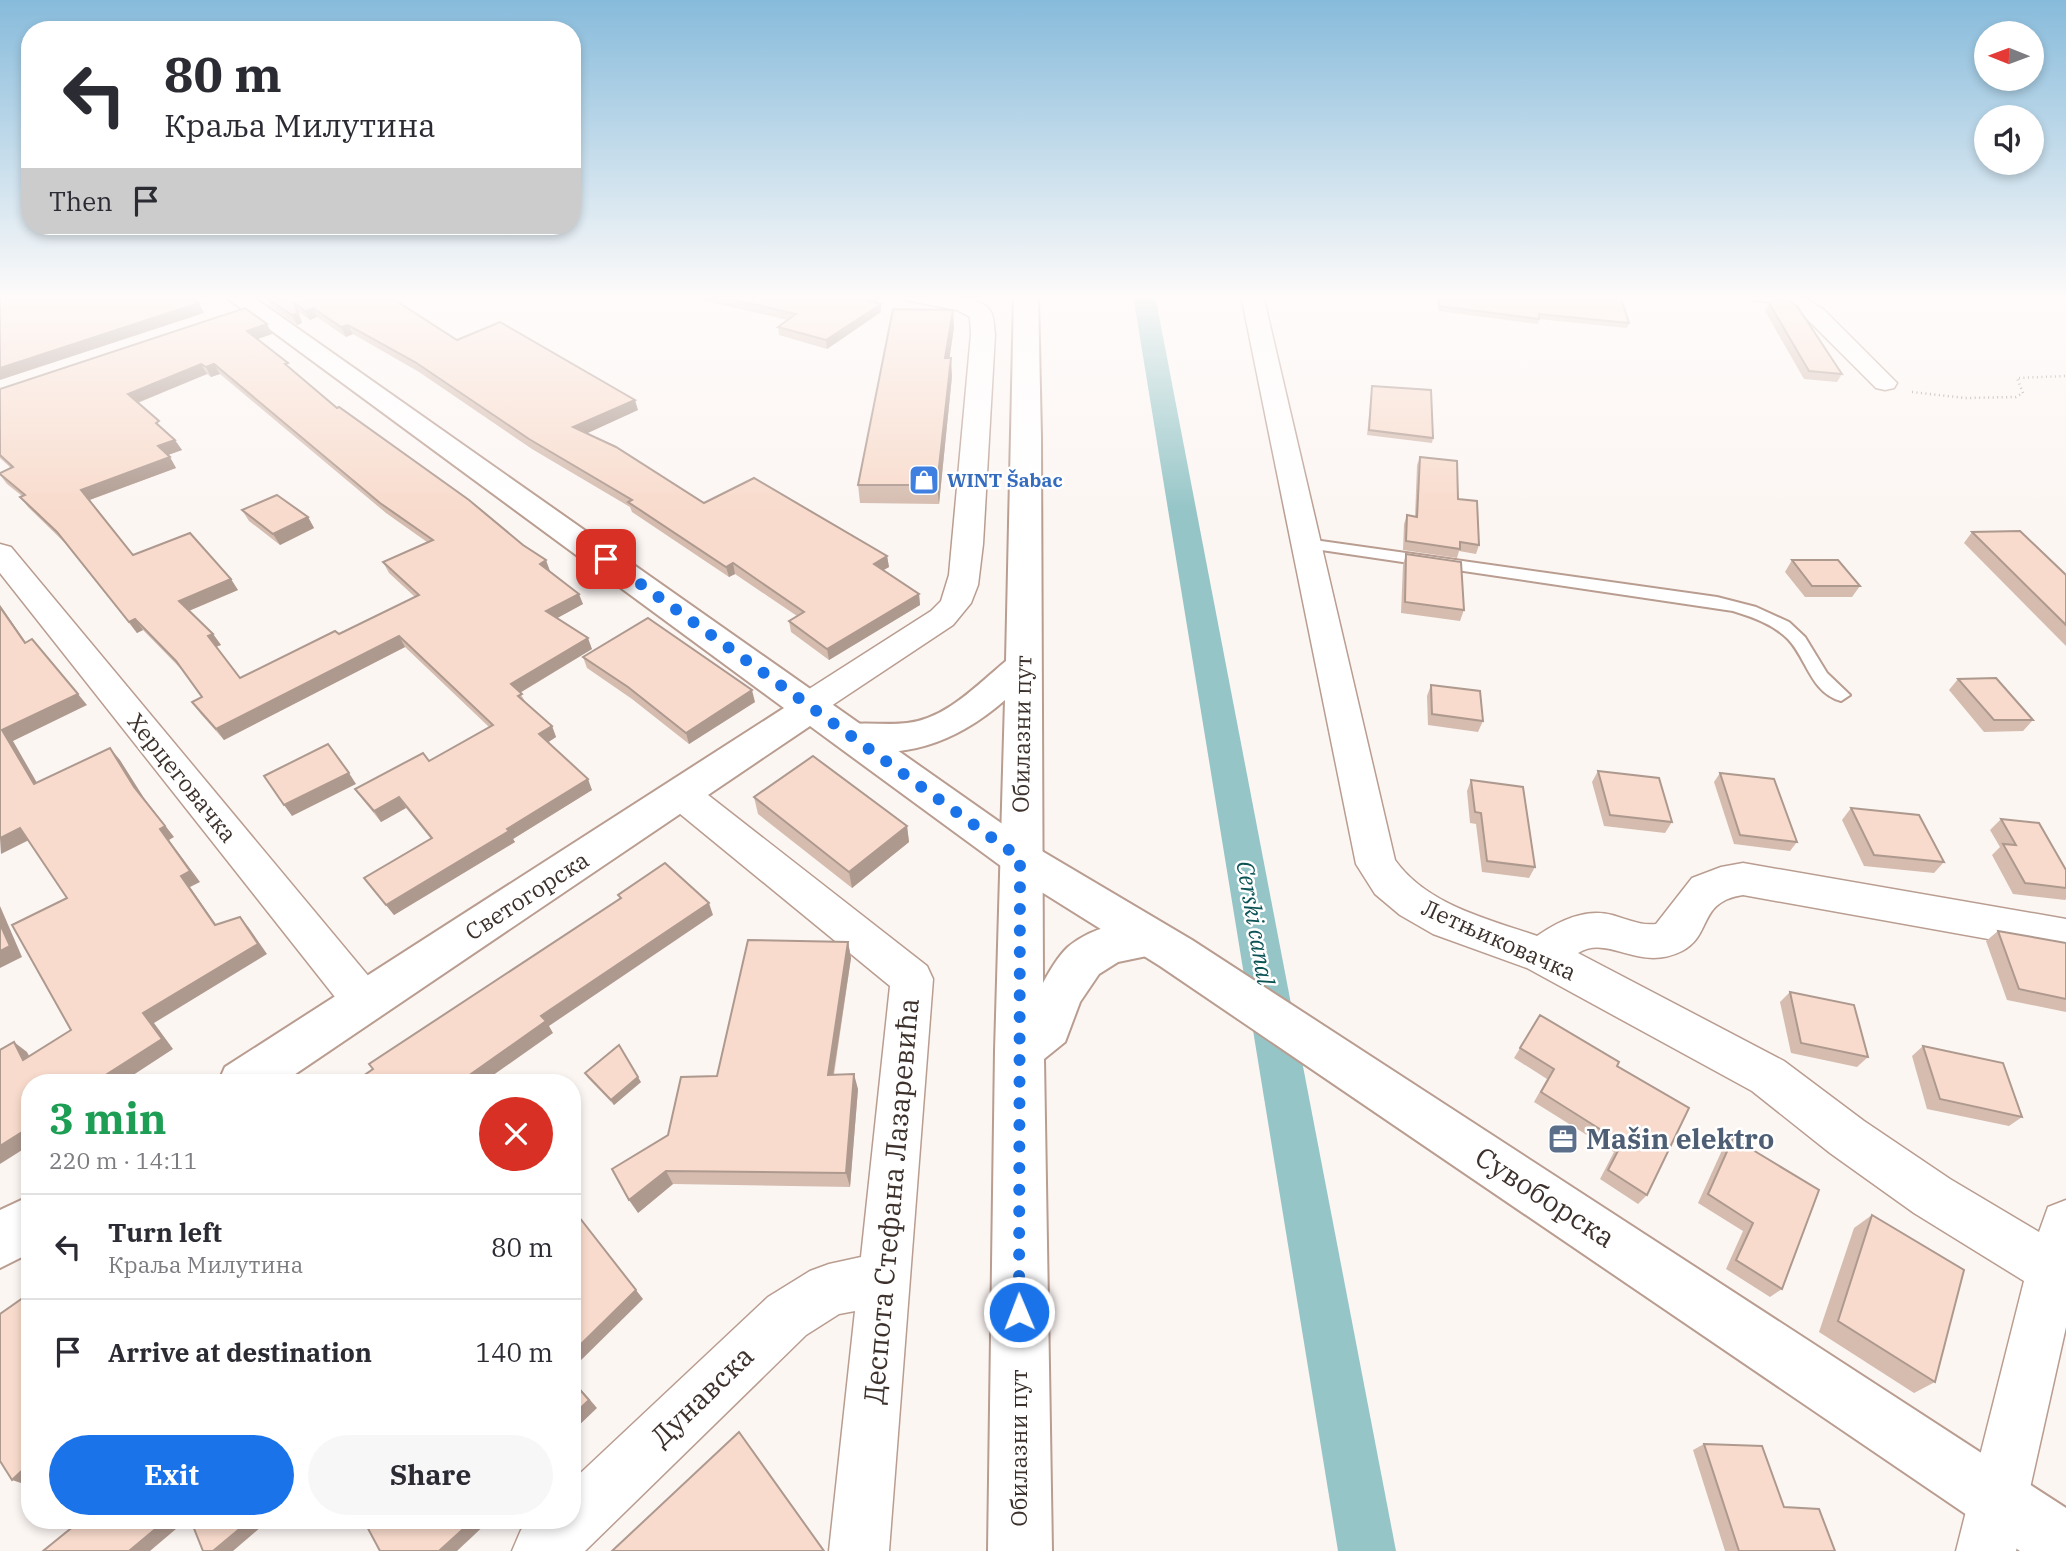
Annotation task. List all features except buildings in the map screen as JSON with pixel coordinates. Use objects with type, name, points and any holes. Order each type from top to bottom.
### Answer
[{"type":"main road","name":"Сувоборска","points":[[327,367],[811,706],[1020,858],[1164,946],[1455,1138],[1993,1525],[2066,1545]]},
{"type":"main road","name":"Обилазни пут","points":[[1020,1551],[1019,1051],[1025,367]]},
{"type":"main road","points":[[850,736],[907,737],[944,728],[962,718],[1023,665]]},
{"type":"main road","name":"Светогорска","points":[[256,1074],[811,706]]},
{"type":"main road","points":[[1019,1051],[1049,1027],[1060,994],[1083,961],[1109,945],[1164,946]]},
{"type":"main road","points":[[0,1241],[21,1228]]},
{"type":"street","points":[[811,706],[942,618],[956,605],[964,577],[968,544],[981,367]]},
{"type":"street","name":"Летњиковачка","points":[[1268,367],[1376,864],[1389,883],[1414,903],[1448,922],[1542,955],[1768,1076],[1847,1137],[1932,1196],[2062,1257]]},
{"type":"street","points":[[1870,367],[1885,383]]},
{"type":"street","name":"Херцеговачка","points":[[0,553],[365,1003]]},
{"type":"street","name":"Деспота Стефана Лазаревића","points":[[681,794],[912,979],[859,1551]]},
{"type":"street","points":[[1542,955],[1587,930],[1660,942],[1672,937],[1681,927],[1702,894],[1714,886],[1743,879],[2066,936]]},
{"type":"street","points":[[1993,1525],[2062,1257]]},
{"type":"street","name":"Дунавска","points":[[581,1513],[787,1316],[829,1290],[884,1278]]},
{"type":"street","name":"Дунавска","points":[[541,1551],[564,1529]]},
{"type":"lane","points":[[1307,544],[1738,607],[1782,626],[1797,639],[1824,685],[1841,695]]},
{"type":"path","points":[[1885,383],[1907,392],[1965,398],[2001,398],[2016,397],[2023,393],[2017,378],[2066,376]]},
{"type":"waterway","name":"Cerski canal","points":[[1157,367],[1367,1551]]},
{"type":"place","name":"WINT Šabac","points":[[924,480]]},
{"type":"place","name":"Mašin elektro","points":[[1563,1139]]},
{"type":"route","points":[[606,559],[1020,858],[1019,1312]]}]
